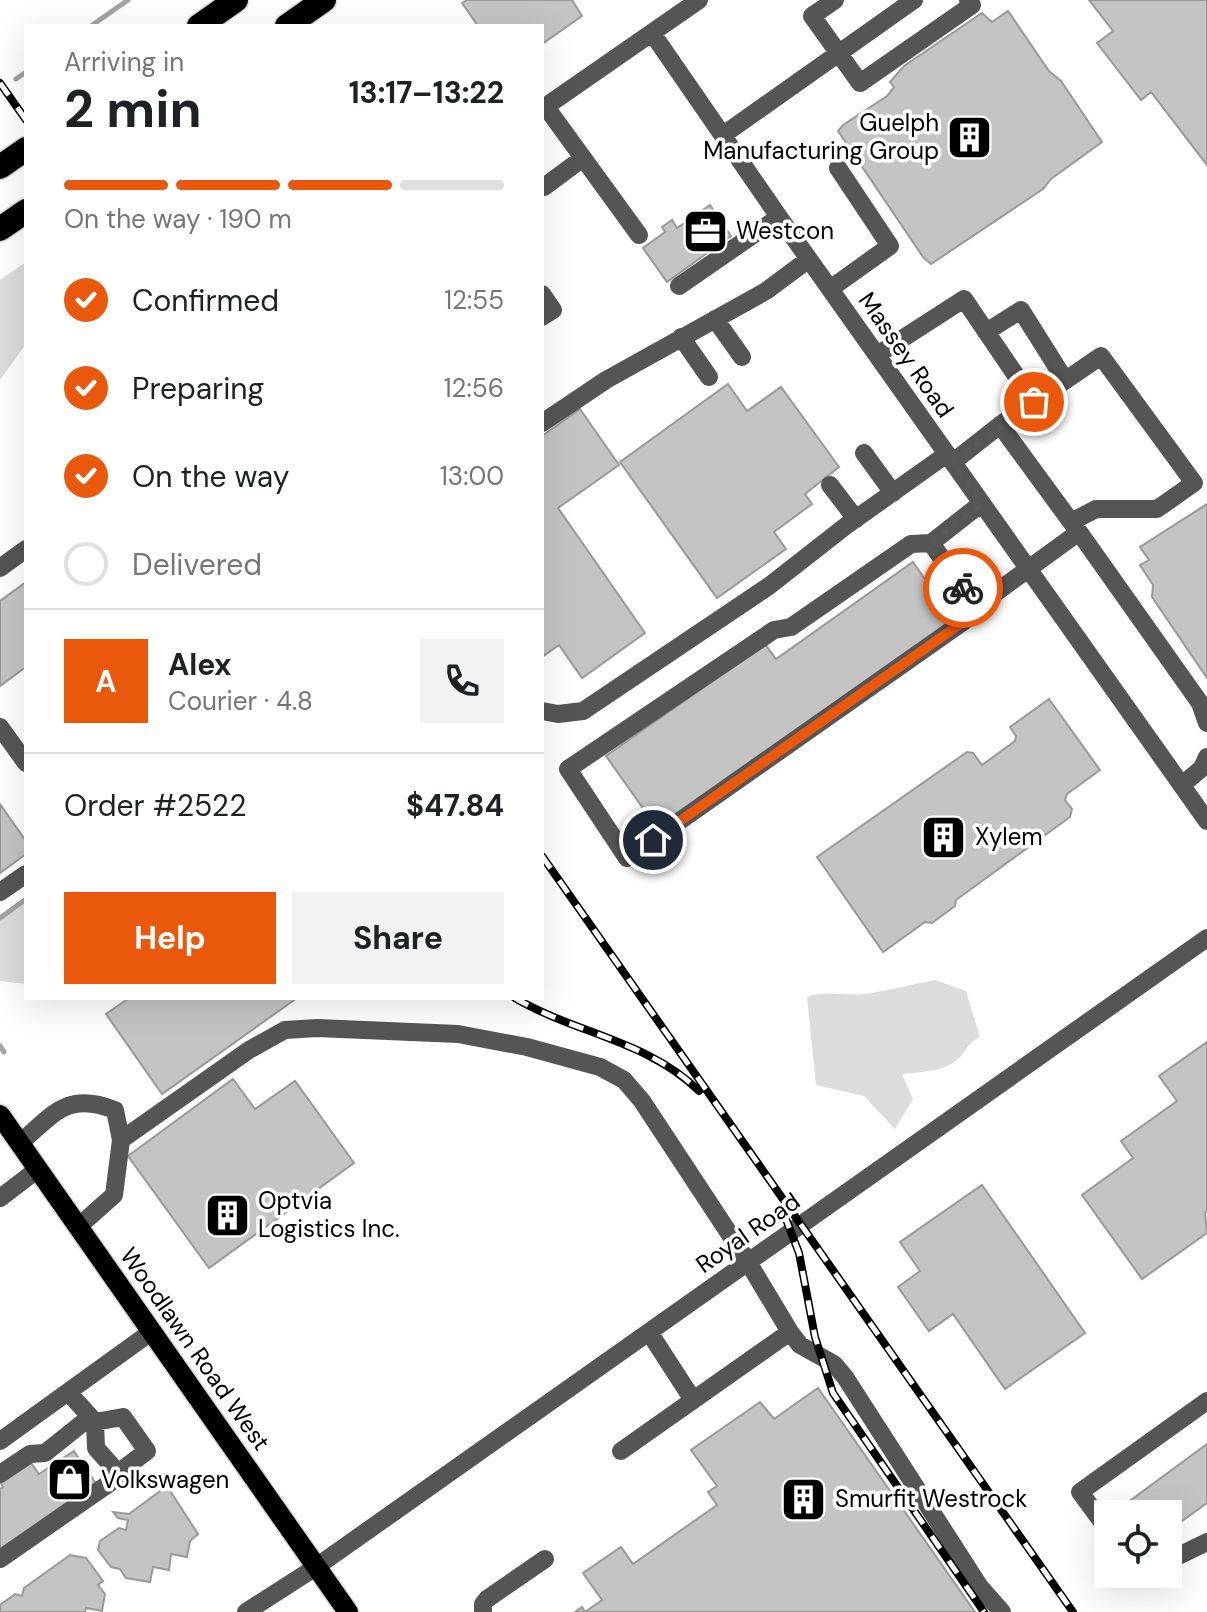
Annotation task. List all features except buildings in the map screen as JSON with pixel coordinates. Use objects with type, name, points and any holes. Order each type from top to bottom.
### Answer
[{"type":"highway","points":[[202,24],[236,0]]},
{"type":"highway","points":[[290,24],[324,0]]},
{"type":"highway","points":[[0,167],[24,150]]},
{"type":"highway","points":[[0,229],[24,212]]},
{"type":"main road","name":"Woodlawn Road West","points":[[0,1115],[348,1612]]},
{"type":"street","points":[[639,235],[544,108],[699,0]]},
{"type":"street","points":[[835,0],[812,16],[860,83],[972,5],[968,0]]},
{"type":"street","points":[[723,135],[914,0]]},
{"type":"street","name":"Massey Road","points":[[652,33],[1207,821]]},
{"type":"street","points":[[544,187],[583,158]]},
{"type":"street","points":[[830,289],[890,246],[838,168]]},
{"type":"street","points":[[679,286],[779,217]]},
{"type":"street","points":[[544,422],[606,380],[766,291],[809,259]]},
{"type":"street","points":[[544,297],[553,310],[544,316]]},
{"type":"street","points":[[877,355],[964,299],[1034,402]]},
{"type":"street","points":[[986,332],[1021,310],[1065,380]]},
{"type":"street","points":[[715,319],[742,357]]},
{"type":"street","points":[[681,337],[709,377]]},
{"type":"street","points":[[544,711],[558,714],[583,711],[769,586],[893,493],[1101,356],[1194,483],[1157,509],[1096,509],[1029,570],[976,607],[963,622],[627,858],[568,769],[774,630],[791,627],[911,544],[931,543],[982,503]]},
{"type":"street","points":[[1000,425],[1200,703],[1207,723]]},
{"type":"street","points":[[864,453],[893,493]]},
{"type":"street","points":[[830,485],[856,519]]},
{"type":"street","points":[[931,543],[976,607]]},
{"type":"street","points":[[0,568],[24,550]]},
{"type":"street","points":[[0,727],[24,760]]},
{"type":"street","points":[[1182,785],[1202,768],[1207,757]]},
{"type":"street","points":[[0,892],[24,875]]},
{"type":"street","name":"Royal Road","points":[[246,1612],[316,1567],[1207,938]]},
{"type":"street","points":[[121,1140],[249,1050],[285,1030],[317,1028],[458,1034],[527,1047],[600,1067],[624,1080],[642,1101],[790,1332],[800,1345],[834,1364],[845,1377],[980,1587],[1002,1612]]},
{"type":"street","points":[[20,1143],[71,1103],[94,1102],[115,1110],[121,1140],[114,1195],[78,1227]]},
{"type":"street","points":[[0,1198],[38,1169]]},
{"type":"street","points":[[0,1441],[151,1332]]},
{"type":"street","points":[[649,1332],[693,1400]]},
{"type":"street","points":[[621,1451],[790,1332]]},
{"type":"street","points":[[68,1392],[92,1420],[96,1448],[118,1473]]},
{"type":"street","points":[[1094,1511],[1080,1492],[1207,1401]]},
{"type":"street","points":[[0,1474],[30,1454],[45,1453],[92,1420],[123,1417],[147,1451],[118,1473],[114,1480],[0,1559]]},
{"type":"street","points":[[1182,1554],[1207,1542]]},
{"type":"street","points":[[483,1612],[487,1599],[545,1559]]},
{"type":"shaded area","points":[[24,263],[24,347],[0,380],[0,280]]},
{"type":"shaded area","points":[[24,899],[24,984],[0,981],[0,915]]},
{"type":"shaded area","points":[[935,980],[966,991],[980,1037],[945,1067],[902,1074],[913,1099],[895,1129],[864,1096],[816,1085],[807,997],[865,994]]},
{"type":"waterway","points":[[94,24],[128,0]]},
{"type":"waterway","points":[[16,79],[24,73]]},
{"type":"waterway","points":[[0,918],[24,900]]},
{"type":"waterway","points":[[0,1046],[4,1052]]},
{"type":"railway","points":[[0,83],[24,117]]},
{"type":"railway","points":[[544,859],[1073,1612]]},
{"type":"railway","points":[[519,1000],[657,1060],[699,1091]]},
{"type":"railway","points":[[784,1214],[799,1253],[815,1337],[833,1393],[984,1612]]},
{"type":"way so far","points":[[963,588],[931,543],[982,503],[953,462],[1034,402]]},
{"type":"place","name":"Guelph Manufacturing Group","points":[[970,137]]},
{"type":"place","name":"Westcon","points":[[705,231]]},
{"type":"place","name":"Xylem","points":[[944,837]]},
{"type":"place","name":"Optvia Logistics Inc.","points":[[227,1215]]},
{"type":"place","name":"Volkswagen","points":[[70,1480]]},
{"type":"place","name":"Smurfit Westrock","points":[[804,1499]]},
{"type":"route","points":[[653,840],[963,622],[976,607],[963,588]]}]
